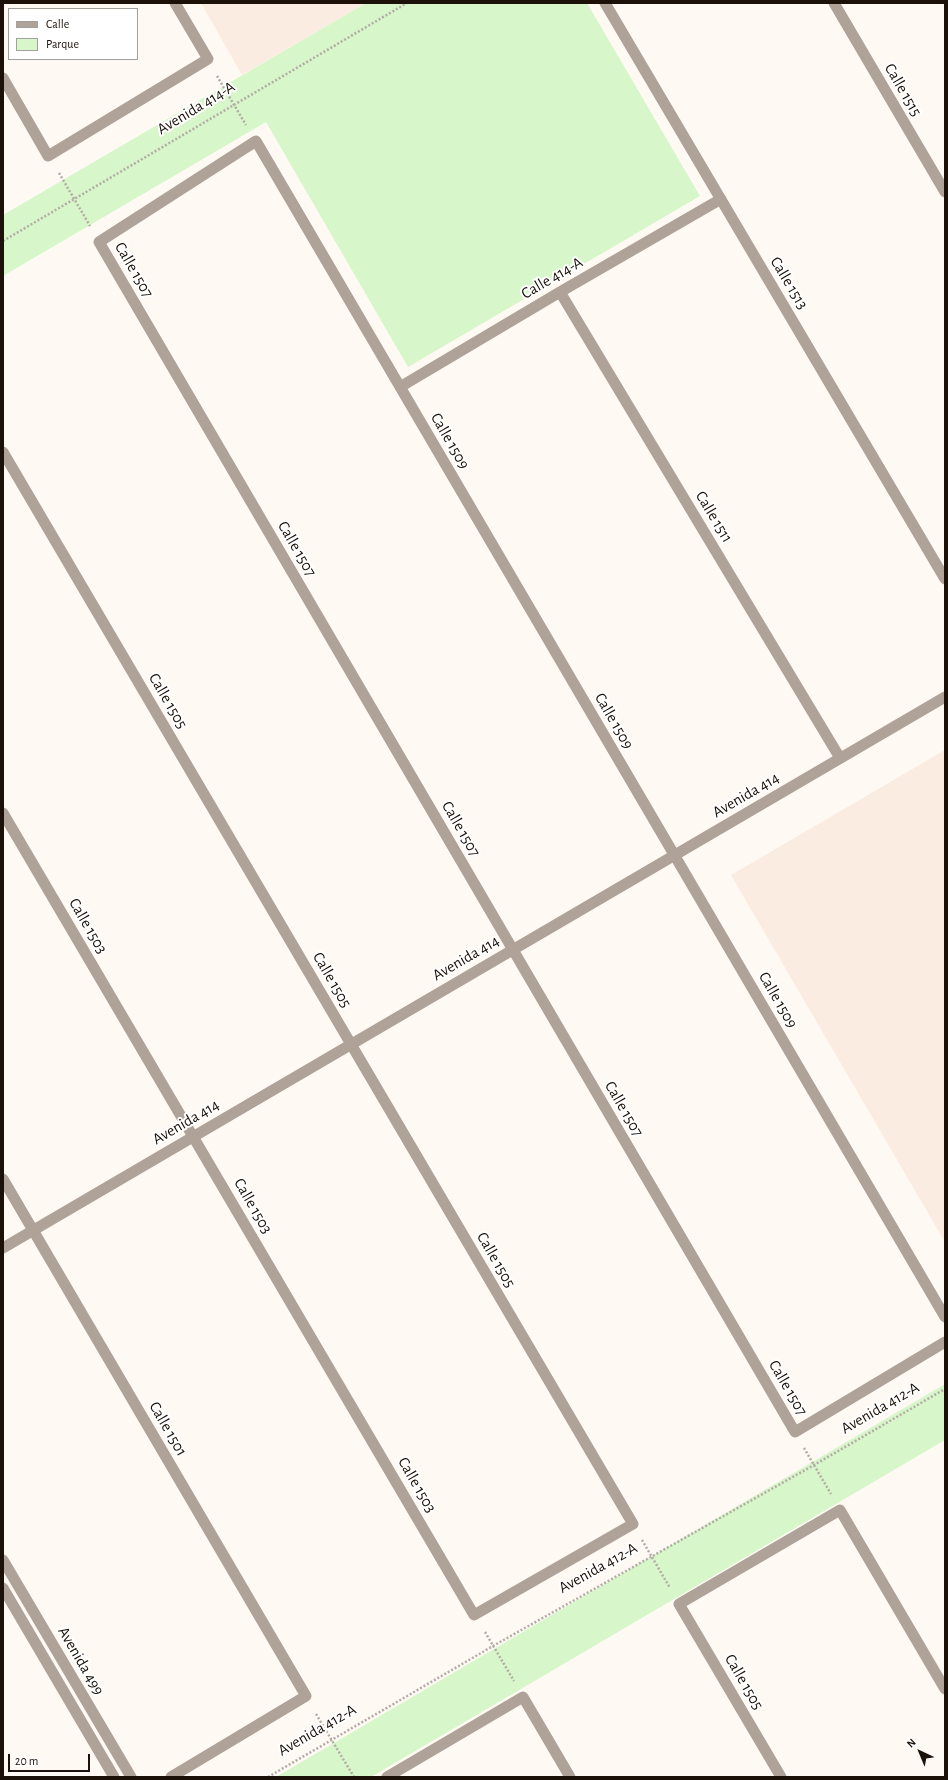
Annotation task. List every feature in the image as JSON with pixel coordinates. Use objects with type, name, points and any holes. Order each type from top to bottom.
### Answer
[{"type":"street","points":[[3,78],[48,156],[208,59],[175,3]]},
{"type":"street","name":"Calle 1513","points":[[605,3],[945,579]]},
{"type":"street","name":"Calle 1515","points":[[834,3],[945,192]]},
{"type":"street","points":[[99,242],[256,141]]},
{"type":"street","name":"Calle 1509","points":[[256,141],[945,1317]]},
{"type":"street","name":"Calle 414-A","points":[[400,387],[721,199]]},
{"type":"street","name":"Calle 1507","points":[[99,242],[795,1432]]},
{"type":"street","name":"Calle 1511","points":[[560,292],[840,758]]},
{"type":"street","name":"Calle 1505","points":[[3,452],[633,1524]]},
{"type":"street","name":"Avenida 414","points":[[3,1248],[945,697]]},
{"type":"street","name":"Calle 1503","points":[[3,813],[474,1615]]},
{"type":"street","name":"Calle 1501","points":[[3,1180],[306,1696]]},
{"type":"street","name":"Avenida 412-A","points":[[795,1432],[945,1342]]},
{"type":"street","points":[[679,1604],[840,1510],[945,1689]]},
{"type":"street","name":"Avenida 412-A","points":[[474,1615],[633,1524]]},
{"type":"street","name":"Avenida 499","points":[[3,1560],[131,1777]]},
{"type":"street","points":[[3,1588],[114,1777]]},
{"type":"street","name":"Calle 1505","points":[[679,1604],[781,1777]]},
{"type":"street","points":[[171,1777],[306,1696]]},
{"type":"street","points":[[387,1777],[523,1697],[570,1777]]},
{"type":"path","name":"Avenida 414-A","points":[[3,241],[407,3]]},
{"type":"path","points":[[208,59],[256,141]]},
{"type":"path","points":[[48,156],[99,242]]},
{"type":"path","name":"Avenida 412-A","points":[[268,1777],[493,1646],[814,1465],[945,1389]]},
{"type":"path","points":[[795,1432],[840,1510]]},
{"type":"path","points":[[633,1524],[679,1604]]},
{"type":"path","points":[[474,1615],[523,1697]]},
{"type":"path","points":[[306,1696],[354,1777]]},
{"type":"shaded area","points":[[201,3],[366,3],[242,75]]},
{"type":"shaded area","points":[[945,750],[945,1242],[731,875]]},
{"type":"green space","points":[[366,3],[587,3],[700,196],[408,367],[266,122],[3,276],[3,215]]},
{"type":"green space","points":[[945,1384],[945,1440],[371,1777],[276,1777]]}]
